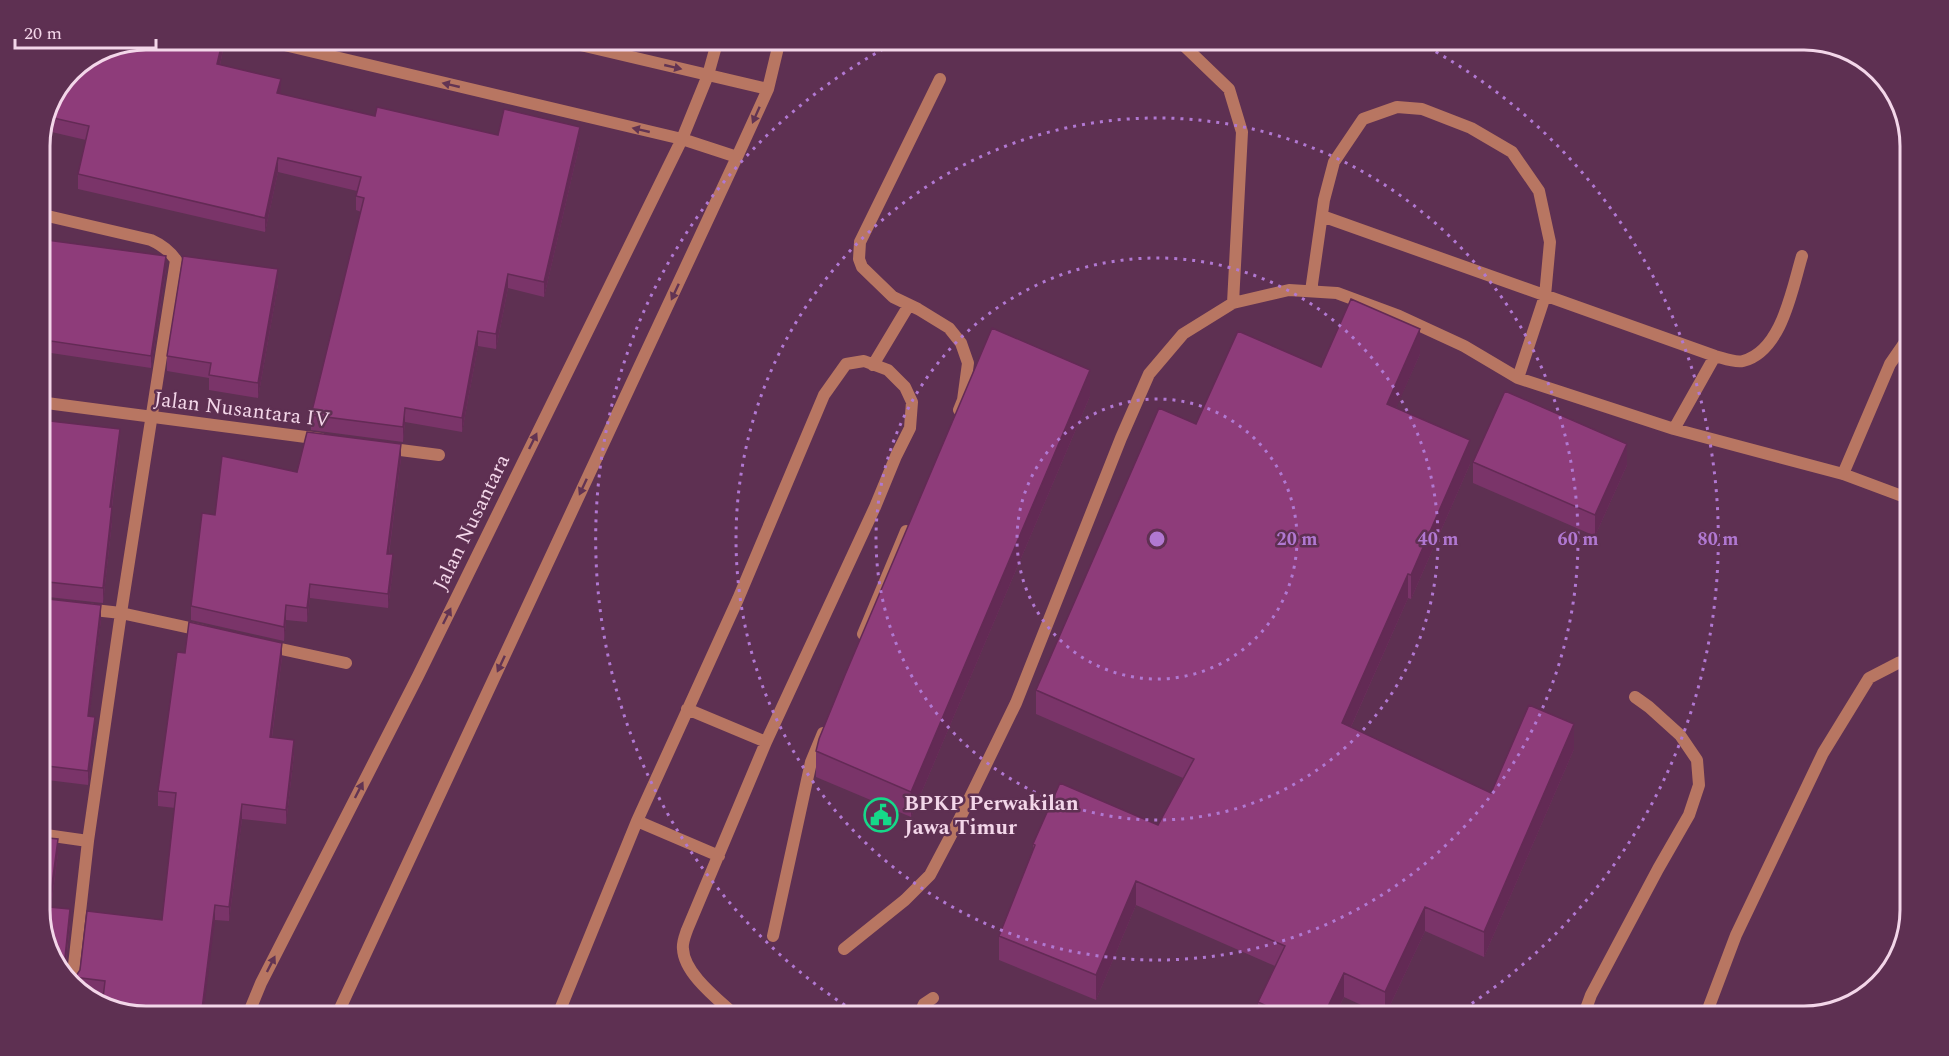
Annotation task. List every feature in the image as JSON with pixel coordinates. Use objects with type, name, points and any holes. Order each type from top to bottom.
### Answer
[{"type":"street","points":[[305,50],[682,140],[737,157]]},
{"type":"street","points":[[602,50],[768,89]]},
{"type":"street","name":"Jalan Nusantara","points":[[252,1006],[682,140],[708,75],[715,50]]},
{"type":"street","points":[[341,1006],[737,157],[768,89],[777,50]]},
{"type":"street","points":[[1189,50],[1229,88],[1242,132],[1233,303]]},
{"type":"street","points":[[940,79],[860,242],[859,259],[862,267],[893,297],[949,328],[961,343],[968,363],[963,400],[955,419]]},
{"type":"street","points":[[1311,291],[1324,200],[1334,162],[1363,119],[1397,107],[1422,109],[1471,128],[1512,152],[1539,191],[1550,242],[1545,296],[1518,378]]},
{"type":"street","points":[[1322,216],[1715,356],[1741,362],[1763,351],[1781,325],[1802,256]]},
{"type":"street","points":[[50,217],[151,240],[163,245],[176,260],[150,417],[88,841],[73,974]]},
{"type":"street","points":[[844,949],[905,900],[930,875],[963,814],[1016,703],[1121,438],[1149,374],[1183,334],[1233,303],[1288,290],[1337,293],[1398,316],[1464,346],[1518,378],[1674,429],[1843,474],[1899,495]]},
{"type":"street","points":[[873,365],[909,305]]},
{"type":"street","points":[[1843,474],[1890,364],[1899,351]]},
{"type":"street","points":[[1674,429],[1715,356]]},
{"type":"street","points":[[561,1006],[637,821],[738,599],[824,395],[846,364],[864,361],[888,370],[905,387],[912,402],[910,428],[766,742],[687,930],[682,948],[687,965],[725,1006]]},
{"type":"street","name":"Jalan Nusantara IV","points":[[50,403],[338,441]]},
{"type":"street","points":[[372,446],[439,455]]},
{"type":"street","points":[[858,645],[909,524]]},
{"type":"street","points":[[74,608],[121,613],[211,633]]},
{"type":"street","points":[[256,643],[346,663]]},
{"type":"street","points":[[1709,1006],[1736,935],[1822,753],[1869,678],[1900,662]]},
{"type":"street","points":[[1587,1006],[1658,869],[1689,815],[1699,785],[1697,760],[1680,735],[1635,697]]},
{"type":"street","points":[[687,709],[766,742]]},
{"type":"street","points":[[773,936],[811,762],[828,720]]},
{"type":"street","points":[[637,821],[719,856]]},
{"type":"street","points":[[50,836],[88,841]]},
{"type":"street","points":[[923,1006],[933,998]]},
{"type":"building","points":[[220,50],[217,64],[281,79],[277,93],[375,116],[377,107],[498,135],[504,109],[580,127],[544,282],[508,274],[496,334],[478,331],[462,418],[405,408],[403,427],[311,415],[364,198],[356,196],[361,177],[278,158],[265,218],[78,174],[89,126],[54,118],[59,103],[69,87],[92,66],[127,51]]},
{"type":"building","points":[[50,240],[166,256],[151,356],[51,341],[50,347]]},
{"type":"building","points":[[183,256],[278,269],[258,383],[209,375],[211,363],[167,356]]},
{"type":"building","points":[[1351,299],[1420,329],[1387,404],[1470,440],[1411,575],[1408,574],[1342,723],[1491,793],[1529,705],[1574,724],[1484,932],[1425,907],[1385,992],[1344,973],[1328,1006],[1267,1006],[1258,1002],[1285,946],[1136,881],[1096,975],[999,936],[1035,845],[1033,844],[1060,783],[1158,825],[1194,759],[1036,690],[1159,408],[1196,424],[1238,331],[1321,367]]},
{"type":"building","points":[[992,328],[1090,370],[911,792],[816,751],[845,675]]},
{"type":"building","points":[[1505,391],[1627,444],[1595,515],[1473,462]]},
{"type":"building","points":[[50,421],[120,429],[103,588],[50,582]]},
{"type":"building","points":[[307,432],[401,444],[387,554],[393,554],[388,594],[310,584],[307,608],[286,605],[284,627],[191,606],[202,513],[215,515],[222,456],[297,472]]},
{"type":"building","points":[[50,599],[101,605],[88,716],[95,717],[88,771],[50,766]]},
{"type":"building","points":[[189,622],[282,643],[270,737],[294,740],[286,810],[242,804],[229,907],[215,905],[202,1006],[133,1006],[103,997],[105,981],[75,976],[80,970],[87,911],[162,920],[176,793],[158,791],[177,652],[185,653]]},
{"type":"building","points":[[50,838],[58,839],[50,899]]},
{"type":"building","points":[[50,907],[70,909],[65,962],[51,929]]},
{"type":"place","name":"BPKP Perwakilan Jawa Timur","points":[[881,815]]}]
